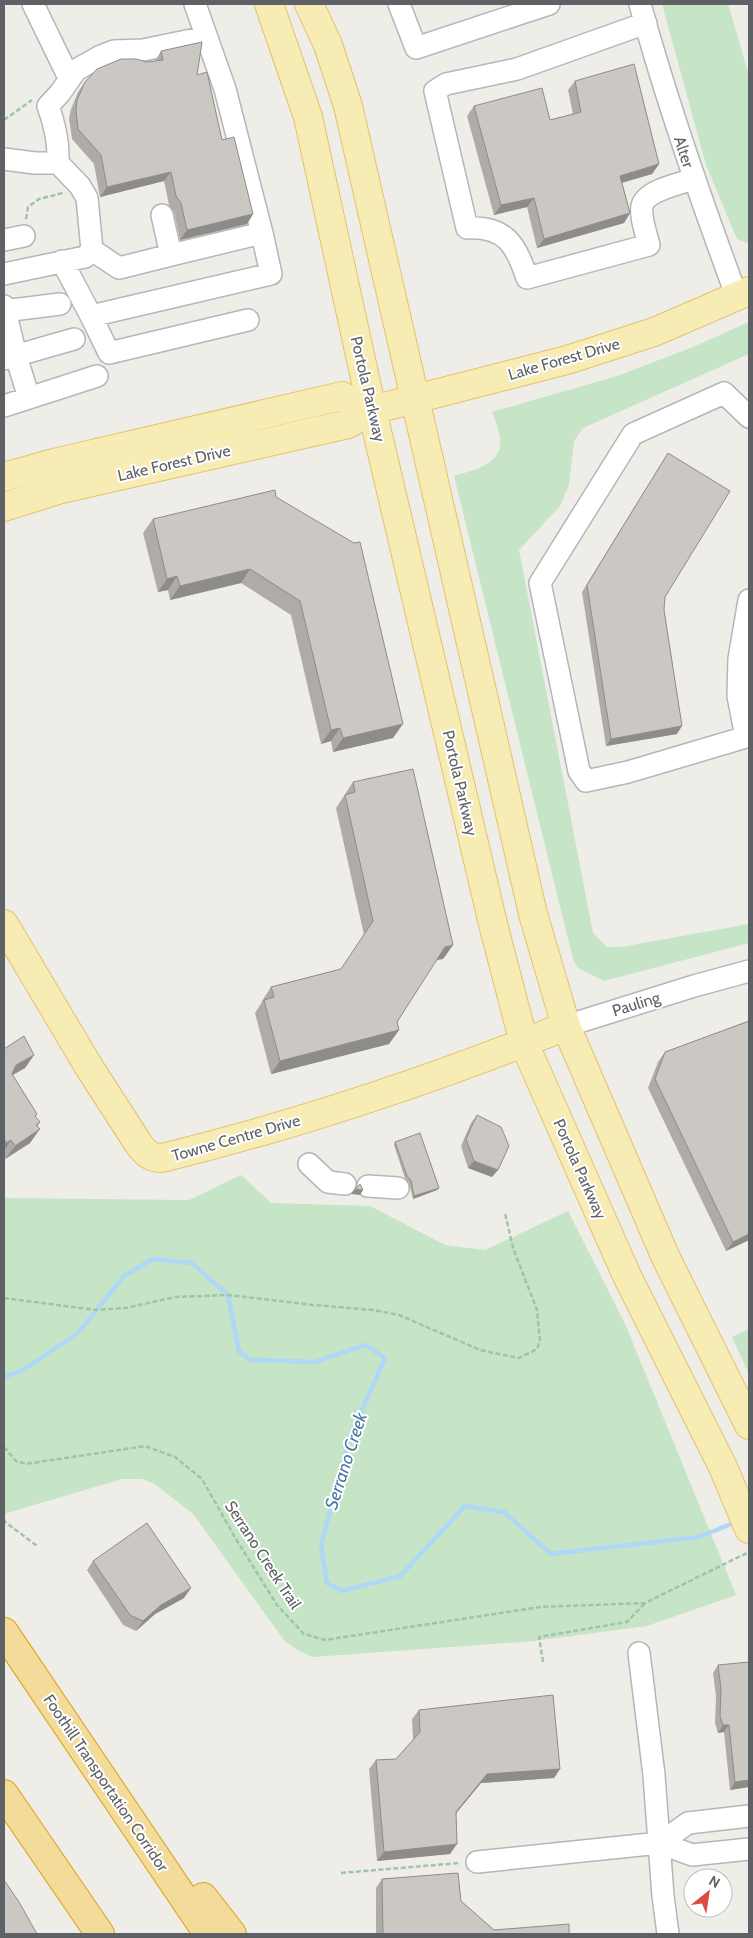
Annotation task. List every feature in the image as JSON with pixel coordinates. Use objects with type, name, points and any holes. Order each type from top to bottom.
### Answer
[{"type":"highway","name":"Foothill Transportation Corridor","points":[[4,1632],[208,1934]]},
{"type":"highway","points":[[67,1725],[232,1934]]},
{"type":"highway","points":[[4,1794],[100,1934]]},
{"type":"highway","points":[[68,1888],[86,1934]]},
{"type":"main road","name":"Portola Parkway","points":[[269,4],[308,117],[372,410],[493,924],[524,1043],[627,1276],[723,1467],[749,1529]]},
{"type":"main road","points":[[309,4],[328,45],[348,106],[534,914],[566,1026],[666,1258],[749,1425]]},
{"type":"main road","name":"Lake Forest Drive","points":[[4,507],[61,489],[348,424],[372,410],[567,360],[654,332],[743,294]]},
{"type":"main road","name":"Lake Forest Drive","points":[[4,477],[54,463],[342,396],[372,410]]},
{"type":"main road","name":"Towne Centre Drive","points":[[4,924],[89,1067],[138,1144],[154,1158],[162,1158],[253,1135],[429,1079],[524,1043]]},
{"type":"main road","name":"Pauling","points":[[524,1043],[566,1026]]},
{"type":"street","points":[[33,4],[69,78]]},
{"type":"street","points":[[91,316],[271,274],[225,89],[194,4]]},
{"type":"street","points":[[399,4],[416,48],[550,4]]},
{"type":"street","points":[[643,14],[517,69],[446,84],[435,91],[467,228],[480,228],[496,232],[507,238],[519,255],[527,278],[648,245],[642,212],[642,204],[646,198],[654,193],[693,179]]},
{"type":"street","name":"Alter","points":[[643,14],[693,179],[743,294]]},
{"type":"street","points":[[64,170],[54,120],[48,106],[76,70],[87,62],[114,51],[143,50],[206,37]]},
{"type":"street","points":[[4,159],[35,163],[64,170],[80,186],[87,198],[92,250]]},
{"type":"street","points":[[162,215],[171,255]]},
{"type":"street","points":[[92,250],[119,268],[262,233]]},
{"type":"street","points":[[4,274],[85,257],[92,250]]},
{"type":"street","points":[[62,261],[109,353],[248,320]]},
{"type":"street","points":[[29,398],[10,357],[4,309],[60,304]]},
{"type":"street","points":[[10,357],[74,339]]},
{"type":"street","points":[[4,406],[97,376]]},
{"type":"street","points":[[749,417],[724,393],[632,434],[540,583],[579,771],[586,781],[628,772],[746,737],[738,696],[739,659],[749,600]]},
{"type":"street","name":"Pauling","points":[[566,1026],[749,971]]},
{"type":"street","points":[[308,1164],[328,1182],[345,1184]]},
{"type":"street","points":[[368,1186],[398,1188]]},
{"type":"street","points":[[639,1653],[668,1934]]},
{"type":"street","points":[[660,1843],[688,1823],[749,1816]]},
{"type":"street","points":[[477,1862],[660,1843],[692,1855],[749,1849]]},
{"type":"path","points":[[4,120],[34,98]]},
{"type":"path","points":[[14,238],[28,207],[39,199],[66,192],[64,170]]},
{"type":"path","points":[[4,1298],[96,1310],[126,1308],[175,1297],[228,1295],[373,1310],[400,1315],[480,1350],[519,1358],[536,1349],[540,1342],[537,1310],[513,1248],[504,1213]]},
{"type":"path","name":"Serrano Creek Trail","points":[[4,1447],[16,1461],[26,1464],[145,1446],[175,1457],[202,1479],[236,1539],[278,1604],[304,1634],[325,1640],[540,1607],[645,1603]]},
{"type":"path","points":[[4,1519],[5,1522],[37,1546]]},
{"type":"path","name":"Serrano Creek Trail","points":[[543,1662],[539,1637],[627,1622],[645,1603],[749,1552]]},
{"type":"path","points":[[341,1873],[477,1862]]},
{"type":"green space","points":[[662,4],[728,4],[749,75],[749,244],[737,239],[706,165]]},
{"type":"green space","points":[[749,322],[749,354],[583,428],[574,441],[569,485],[560,506],[519,550],[593,933],[607,947],[621,947],[749,924],[749,943],[604,981],[578,968],[573,959],[454,476],[486,465],[497,454],[500,447],[500,438],[492,412],[617,376],[693,347]]},
{"type":"green space","points":[[241,1175],[271,1203],[370,1206],[445,1245],[485,1250],[568,1211],[626,1326],[736,1595],[647,1626],[534,1641],[313,1657],[297,1650],[284,1640],[193,1514],[155,1484],[142,1479],[122,1479],[4,1514],[4,1198],[189,1200]]},
{"type":"green space","points":[[749,1329],[749,1374],[732,1337]]},
{"type":"building","points":[[202,42],[197,75],[207,72],[222,140],[234,137],[253,214],[187,230],[181,203],[176,196],[171,172],[107,187],[101,155],[78,129],[76,110],[77,100],[85,82],[97,69],[121,59],[136,59],[147,62],[163,60],[161,51]]},
{"type":"building","points":[[634,64],[659,164],[620,176],[630,213],[544,239],[534,198],[501,205],[474,106],[542,88],[550,120],[581,112],[575,81]]},
{"type":"building","points":[[668,453],[730,491],[665,597],[664,610],[682,726],[611,739],[587,585]]},
{"type":"building","points":[[275,490],[276,497],[354,543],[360,542],[403,724],[343,738],[340,728],[331,730],[300,601],[250,569],[180,586],[177,576],[167,579],[153,519]]},
{"type":"building","points":[[413,769],[453,945],[445,947],[397,1022],[399,1030],[280,1061],[264,1000],[274,997],[271,987],[341,969],[373,921],[345,795],[355,792],[353,782]]},
{"type":"building","points":[[749,1021],[749,1234],[733,1242],[655,1079],[665,1052]]},
{"type":"building","points":[[24,1036],[34,1055],[16,1065],[12,1074],[37,1114],[35,1116],[40,1122],[36,1125],[40,1129],[15,1146],[11,1140],[6,1143],[4,1138],[4,1049]]},
{"type":"building","points":[[477,1115],[501,1127],[509,1146],[498,1170],[474,1161],[466,1139]]},
{"type":"building","points":[[420,1133],[439,1188],[414,1196],[411,1180],[407,1176],[395,1142]]},
{"type":"building","points":[[360,1184],[363,1190],[355,1189]]},
{"type":"building","points":[[147,1523],[191,1588],[161,1605],[143,1621],[130,1615],[93,1561]]},
{"type":"building","points":[[749,1662],[749,1780],[735,1782],[729,1725],[723,1725],[720,1716],[721,1689],[718,1665]]},
{"type":"building","points":[[553,1695],[560,1769],[487,1774],[456,1812],[457,1844],[384,1852],[376,1760],[396,1759],[420,1732],[419,1710]]},
{"type":"building","points":[[458,1873],[461,1901],[494,1930],[569,1924],[569,1934],[383,1934],[382,1879]]},
{"type":"building","points":[[4,1880],[19,1902],[37,1934],[4,1934]]},
{"type":"waterway","name":"Serrano Creek","points":[[4,1377],[23,1370],[78,1333],[124,1276],[153,1259],[192,1263],[228,1295],[239,1351],[250,1360],[315,1362],[366,1345],[385,1358],[350,1437],[321,1545],[327,1583],[342,1591],[400,1576],[465,1506],[504,1512],[551,1554],[699,1537],[736,1522]]}]
